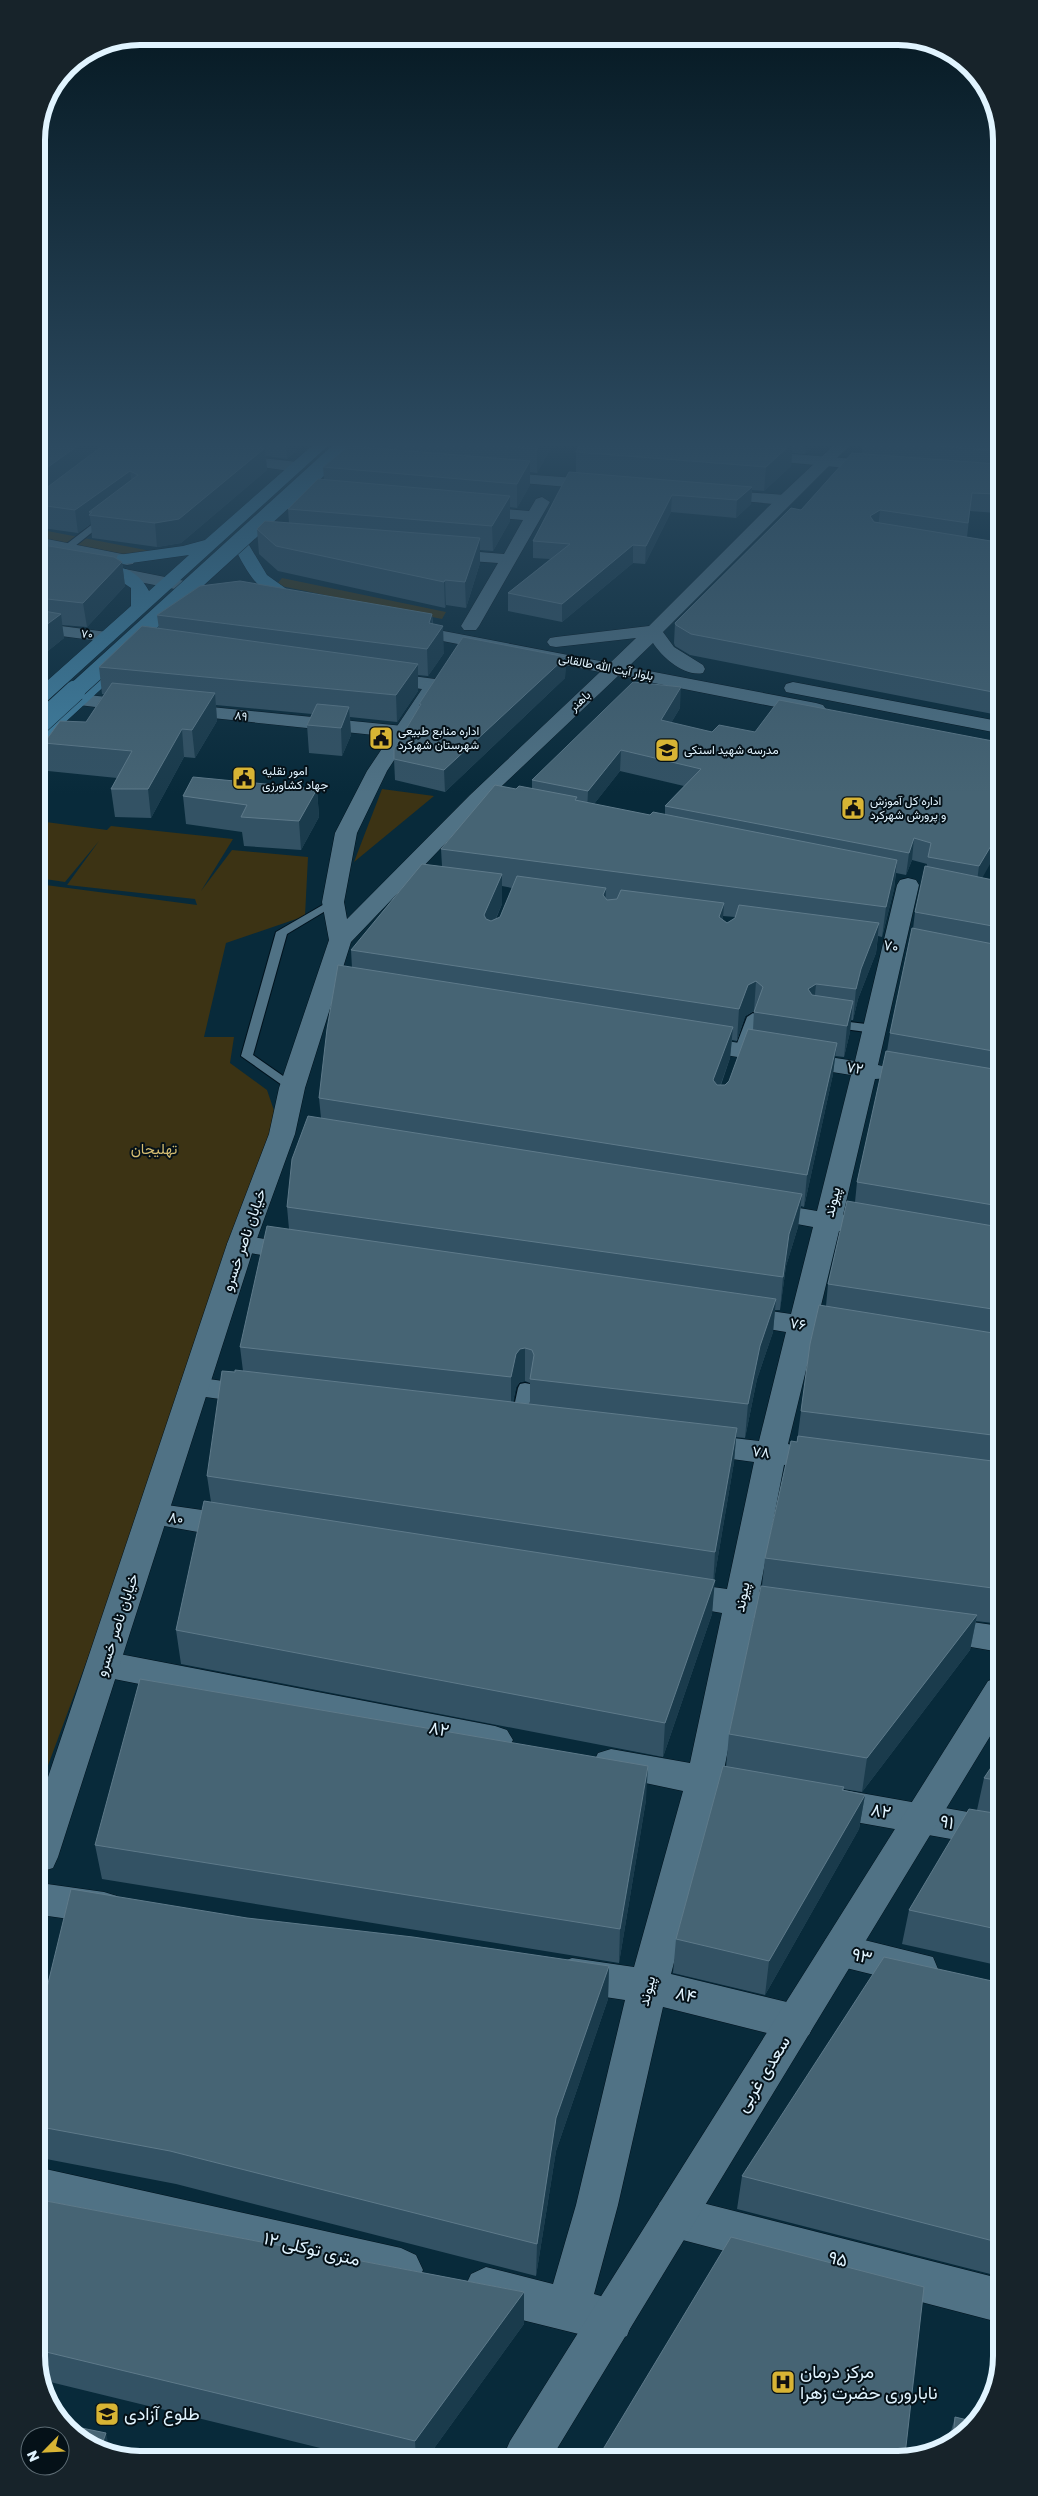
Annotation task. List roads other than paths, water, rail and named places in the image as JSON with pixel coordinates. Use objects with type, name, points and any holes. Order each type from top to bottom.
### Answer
[{"type":"main road","points":[[63,560],[79,564],[120,566],[293,600]]},
{"type":"main road","points":[[79,564],[85,560]]},
{"type":"main road","points":[[109,560],[120,566],[140,588],[143,596],[140,606]]},
{"type":"main road","points":[[120,566],[144,560]]},
{"type":"main road","points":[[45,694],[193,560]]},
{"type":"main road","points":[[45,694],[200,560]]},
{"type":"main road","points":[[45,719],[219,560]]},
{"type":"main road","points":[[175,611],[206,603],[225,587],[242,560]]},
{"type":"main road","points":[[257,560],[260,578],[274,596]]},
{"type":"main road","name":"خیابان ناصر خسرو","points":[[45,1843],[241,1244],[292,1135],[292,1088],[336,986],[340,940],[334,902],[346,833],[377,771],[453,655],[509,560]]},
{"type":"main road","name":"باهنر","points":[[340,940],[477,799],[654,631],[725,560]]},
{"type":"main road","points":[[45,731],[175,611],[225,587]]},
{"type":"main road","name":"بلوار آیت الله طالقانی","points":[[403,613],[453,655]]},
{"type":"main road","name":"بلوار آیت الله طالقانی","points":[[385,625],[453,655],[555,650],[628,656],[993,726]]},
{"type":"main road","name":"۷۰","points":[[45,629],[107,637]]},
{"type":"main road","points":[[555,650],[654,631],[667,651],[696,669]]},
{"type":"main road","points":[[138,645],[158,648]]},
{"type":"main road","points":[[555,650],[577,675],[587,695],[679,682]]},
{"type":"main road","name":"بلوار آیت الله طالقانی","points":[[555,650],[614,669],[993,743]]},
{"type":"main road","points":[[366,676],[453,655]]},
{"type":"main road","name":"۸۹","points":[[78,700],[403,732]]},
{"type":"main road","points":[[477,799],[506,805]]},
{"type":"main road","points":[[396,881],[425,885]]},
{"type":"main road","name":"پیوند","points":[[568,2308],[597,2205],[648,1986],[704,1781],[771,1453],[895,947],[907,884]]},
{"type":"main road","name":"۷۲","points":[[671,1039],[739,1055],[865,1070],[903,1077]]},
{"type":"main road","points":[[740,1207],[866,1227]]},
{"type":"main road","points":[[241,1244],[320,1255]]},
{"type":"main road","name":"۷۶","points":[[713,1312],[841,1331]]},
{"type":"main road","points":[[194,1387],[282,1397]]},
{"type":"main road","points":[[489,1420],[547,1427]]},
{"type":"main road","name":"۷۸","points":[[674,1442],[818,1459]]},
{"type":"main road","name":"۸۰","points":[[153,1514],[270,1532]]},
{"type":"main road","points":[[652,1590],[788,1610]]},
{"type":"main road","points":[[904,1626],[993,1638]]},
{"type":"main road","name":"۸۲","points":[[104,1664],[530,1747]]},
{"type":"main road","name":"سعدی غربی","points":[[530,2451],[993,1702]]},
{"type":"main road","points":[[578,1756],[752,1789]]},
{"type":"main road","name":"۸۲","points":[[799,1797],[922,1818]]},
{"type":"main road","name":"۹۱","points":[[922,1818],[993,1832]]},
{"type":"main road","points":[[45,1899],[138,1913]]},
{"type":"main road","name":"۹۳","points":[[840,1951],[954,1976]]},
{"type":"main road","name":"۸۴","points":[[540,1970],[648,1986],[795,2022]]},
{"type":"main road","name":"۱۲ متری توکلی","points":[[45,2189],[444,2279],[611,2320]]},
{"type":"main road","name":"۹۵","points":[[674,2217],[993,2299]]},
{"type":"lane","points":[[292,1088],[248,1056],[282,932],[334,902]]},
{"type":"lane","points":[[739,1055],[753,1017]]},
{"type":"lane","points":[[822,1022],[874,1030]]},
{"type":"lane","points":[[518,1424],[526,1388]]},
{"type":"place","name":"اداره منابع طبیعی شهرستان شهرکرد","points":[[381,738]]},
{"type":"place","name":"مدرسه شهید استکی","points":[[667,750]]},
{"type":"place","name":"امور نقلیه جهاد کشاورزی","points":[[244,778]]},
{"type":"place","name":"اداره کل آموزش و پرورش شهرکرد","points":[[853,808]]},
{"type":"place","name":"مرکز درمان ناباروری حضرت زهرا","points":[[783,2382]]},
{"type":"place","name":"طلوع آزادی","points":[[107,2414]]},
{"type":"park label","name":"تهلیجان","points":[[154,1149]]}]
